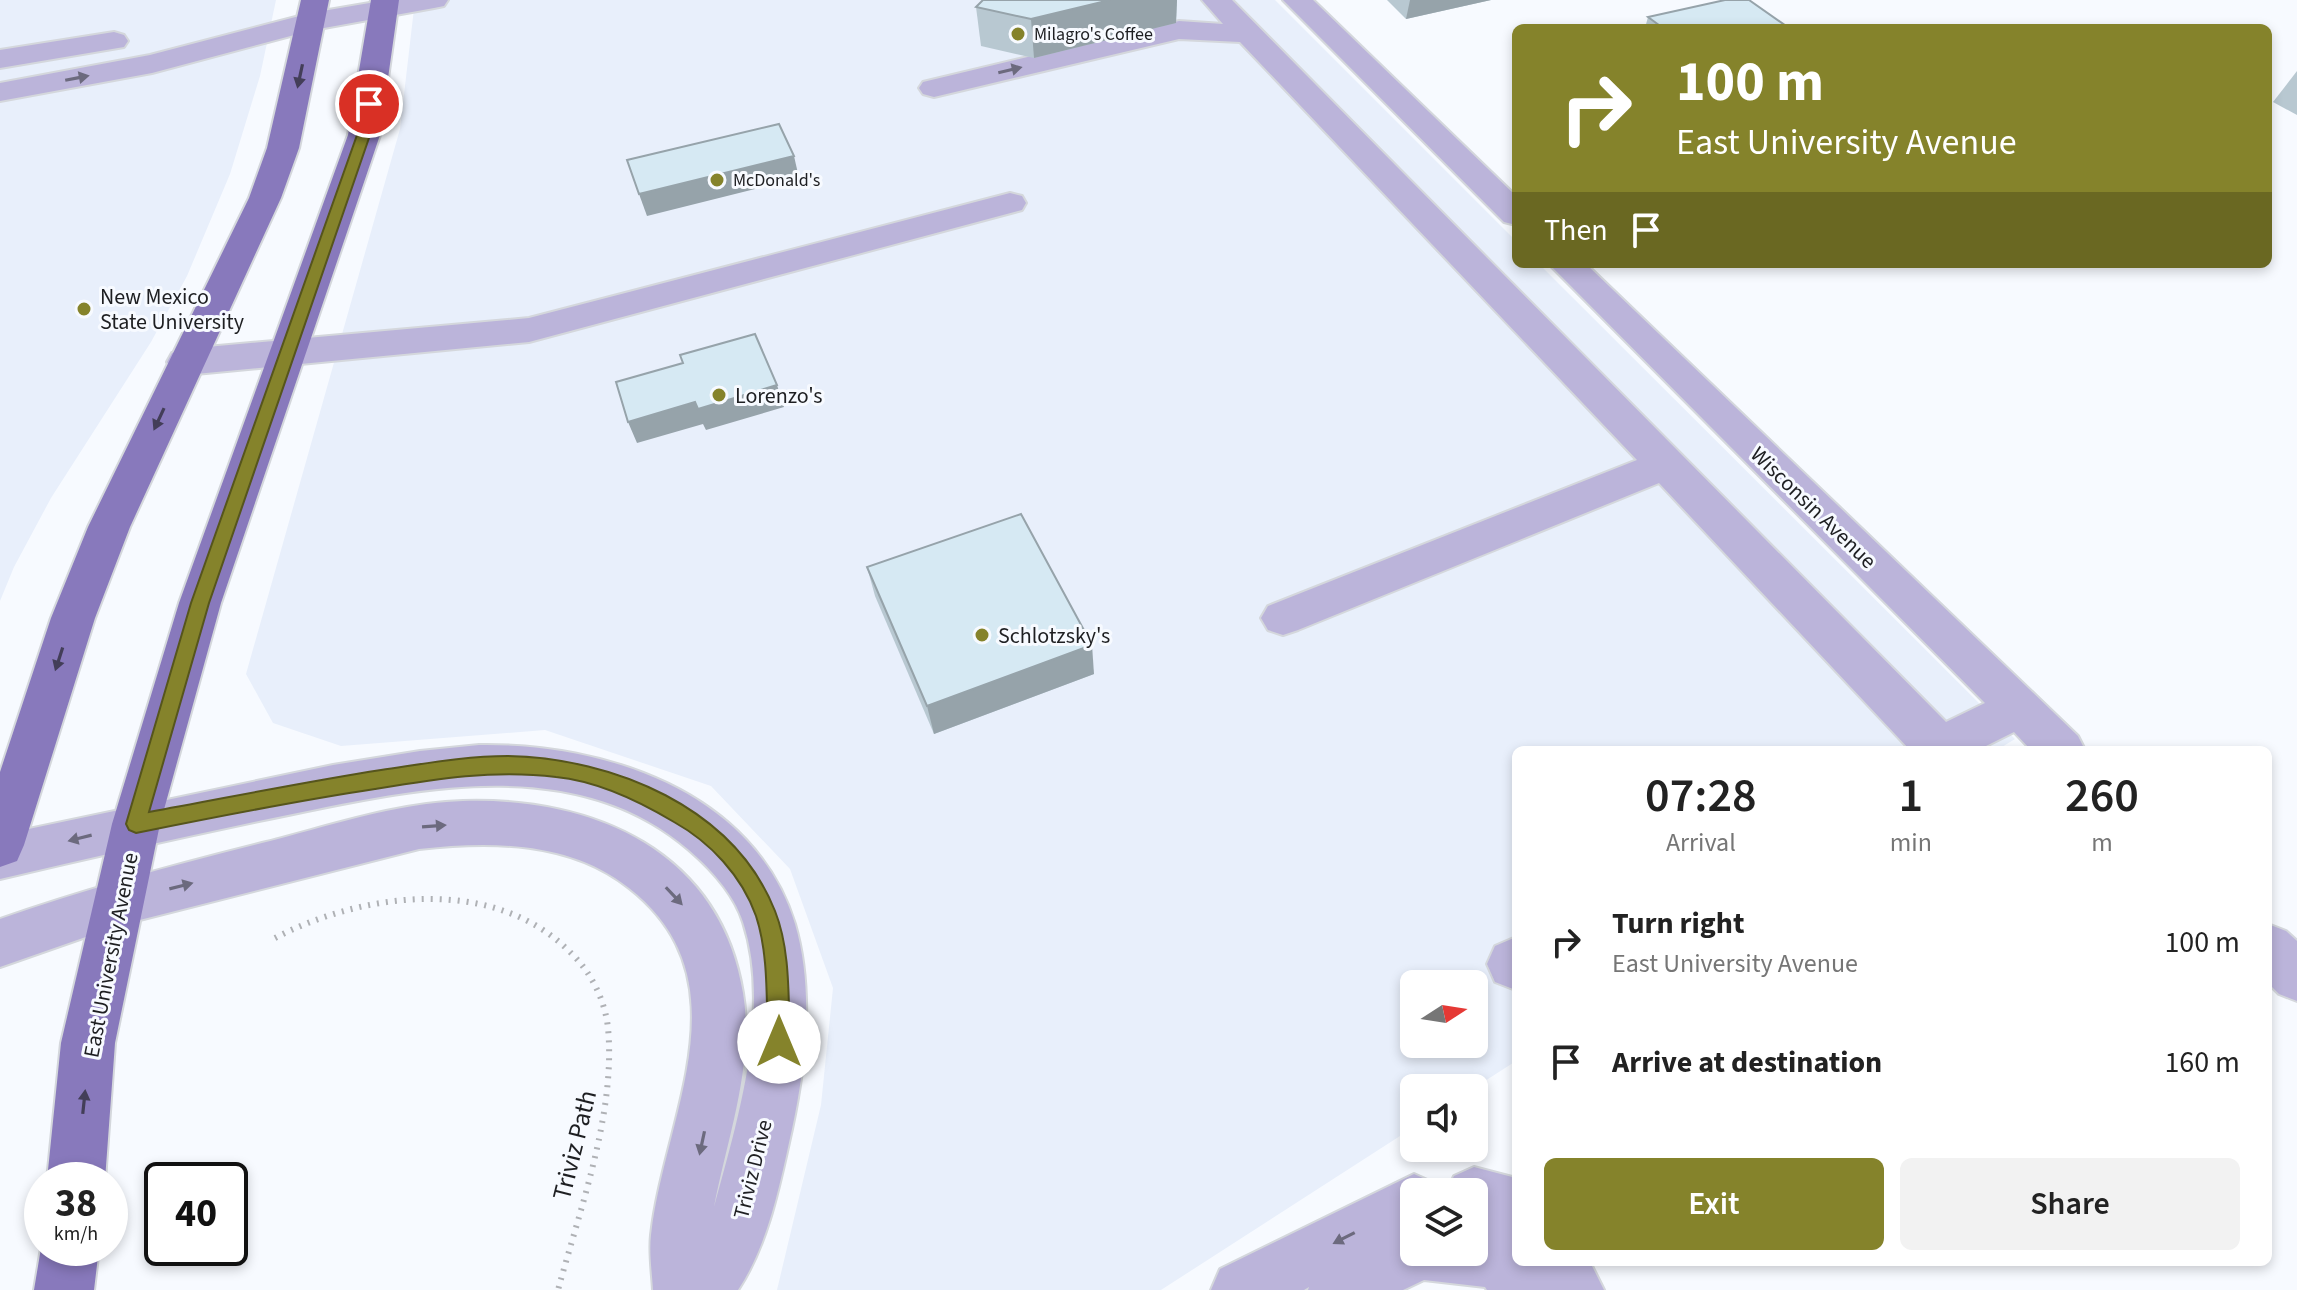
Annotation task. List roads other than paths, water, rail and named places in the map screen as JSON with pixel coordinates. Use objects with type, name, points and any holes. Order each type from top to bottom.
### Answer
[{"type":"main road","name":"East University Avenue","points":[[78,1162],[88,1043],[136,824],[200,603],[364,135],[385,5]]},
{"type":"main road","points":[[0,845],[73,618],[109,527],[265,198],[283,148],[313,11]]},
{"type":"main road","points":[[64,1290],[67,1266]]},
{"type":"street","points":[[0,59],[313,11],[434,0]]},
{"type":"street","points":[[1216,0],[1249,34],[1339,84],[1512,212]]},
{"type":"street","points":[[1297,0],[1339,84],[1665,465],[1934,746]]},
{"type":"street","points":[[0,92],[152,64],[313,11]]},
{"type":"street","points":[[934,88],[1179,30],[1249,34]]},
{"type":"street","points":[[185,362],[529,330],[1010,203]]},
{"type":"street","name":"Wisconsin Avenue","points":[[1570,268],[2058,746]]},
{"type":"street","points":[[1283,618],[1665,465]]},
{"type":"street","points":[[1940,746],[2019,708]]},
{"type":"street","name":"Triviz Drive","points":[[0,857],[136,824],[391,776],[507,765],[559,768],[615,784],[655,800],[694,822],[726,848],[766,914],[776,963],[780,1020],[777,1065],[756,1160],[733,1243],[702,1290]]},
{"type":"street","points":[[0,943],[117,902],[421,827],[525,825],[576,835],[622,855],[654,875],[679,900],[698,927],[711,962],[718,1010],[718,1056],[702,1145],[681,1232],[683,1290]]},
{"type":"street","points":[[2272,952],[2297,976]]},
{"type":"street","points":[[1488,1200],[1512,1206]]},
{"type":"street","points":[[1241,1290],[1400,1210]]},
{"type":"street","points":[[1488,1258],[1500,1259],[1525,1290]]},
{"type":"street","points":[[1338,1290],[1400,1261]]},
{"type":"street","points":[[1557,1266],[1574,1290]]},
{"type":"place","name":"Milagro's Coffee","points":[[1018,34]]},
{"type":"place","name":"McDonald's","points":[[717,180]]},
{"type":"place","name":"New Mexico State University","points":[[84,309]]},
{"type":"place","name":"Lorenzo's","points":[[719,395]]},
{"type":"place","name":"Schlotzsky's","points":[[982,635]]}]
